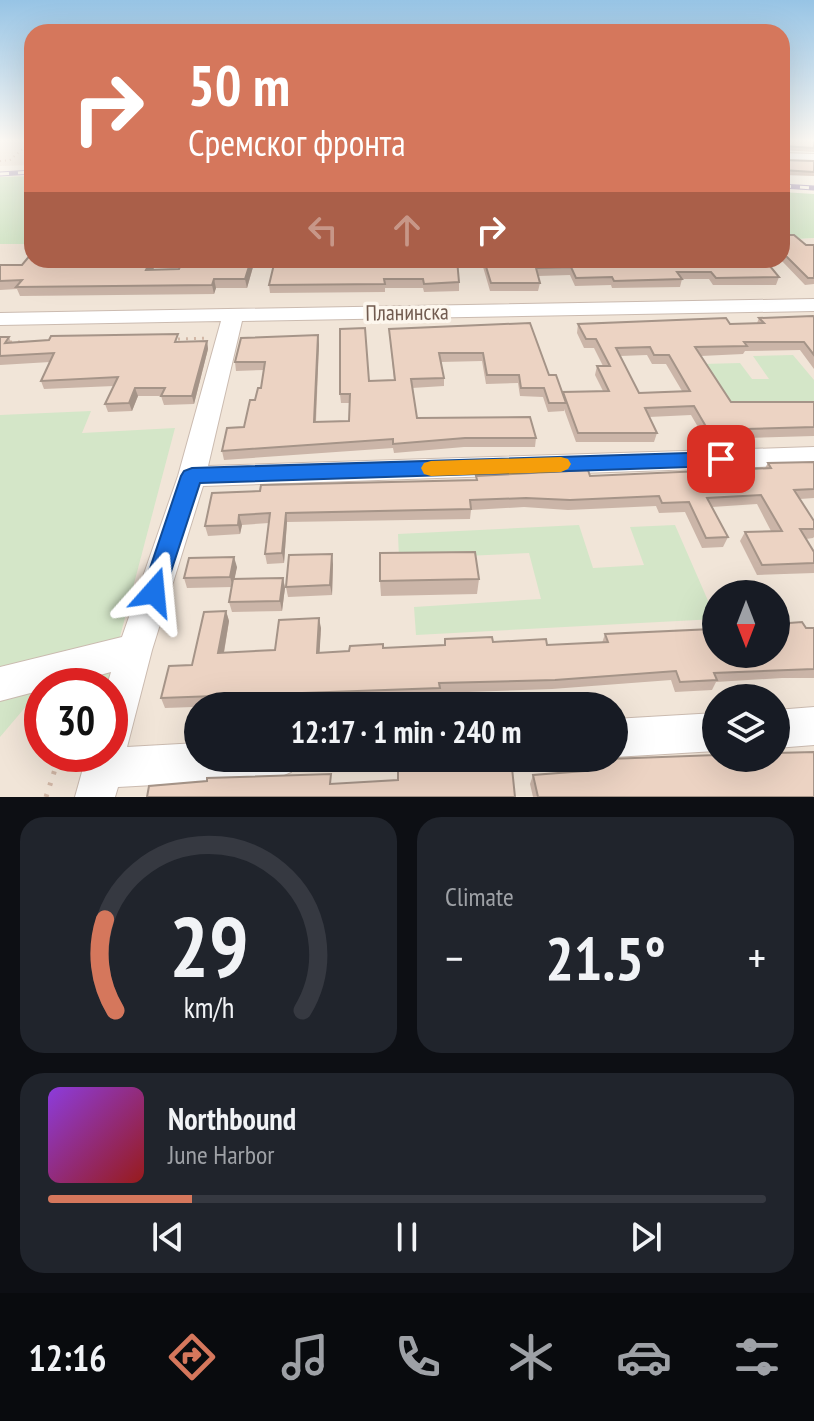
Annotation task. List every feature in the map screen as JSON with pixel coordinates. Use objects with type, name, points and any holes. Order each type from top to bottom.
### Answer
[{"type":"street","name":"Планинска","points":[[0,319],[230,326],[814,305]]},
{"type":"street","points":[[128,676],[192,476],[230,326]]},
{"type":"street","points":[[192,476],[814,456]]},
{"type":"street","points":[[0,684],[135,650]]},
{"type":"street","points":[[790,728],[814,726]]},
{"type":"street","points":[[628,737],[702,733]]},
{"type":"street","points":[[128,764],[184,762]]},
{"type":"path","points":[[166,339],[230,326]]},
{"type":"path","points":[[0,342],[30,342]]},
{"type":"path","points":[[46,797],[54,772]]},
{"type":"shaded area","points":[[814,238],[814,797],[0,797],[0,244],[24,244],[24,268],[790,268],[790,240]]},
{"type":"green space","points":[[24,176],[24,244],[0,244],[0,177]]},
{"type":"green space","points":[[790,192],[814,194],[814,238],[790,240]]},
{"type":"green space","points":[[793,355],[814,380],[814,403],[729,406],[702,364],[740,363],[752,379],[769,379],[753,356]]},
{"type":"green space","points":[[91,411],[82,433],[175,428],[112,668],[24,668],[24,709],[0,737],[0,415]]},
{"type":"green space","points":[[579,525],[593,568],[644,565],[630,527],[675,525],[702,587],[702,620],[416,635],[414,607],[541,599],[529,553],[399,559],[398,534]]},
{"type":"building","points":[[790,235],[806,245],[814,245],[814,278],[808,278],[790,260]]},
{"type":"building","points":[[24,263],[24,268],[146,270],[248,268],[245,279],[214,279],[212,285],[16,287],[22,280],[0,281],[0,265]]},
{"type":"building","points":[[273,268],[458,268],[459,282],[424,284],[423,279],[384,279],[385,284],[269,285]]},
{"type":"building","points":[[486,268],[536,268],[540,283],[491,283]]},
{"type":"building","points":[[571,268],[772,268],[779,277],[716,278],[711,272],[677,272],[682,279],[614,281],[612,277],[576,278]]},
{"type":"building","points":[[813,316],[814,355],[804,342],[744,342],[747,346],[695,347],[731,402],[814,402],[814,427],[708,430],[694,406],[645,408],[657,433],[578,433],[563,392],[609,391],[597,366],[610,366],[596,339],[586,339],[578,324],[726,318],[730,324],[764,323],[759,318]],"holes":[[[650,347],[654,355],[669,355],[690,391],[639,393],[616,348]]]},
{"type":"building","points":[[530,323],[549,375],[556,375],[566,403],[549,403],[544,388],[521,388],[519,375],[487,375],[483,353],[439,353],[444,378],[411,379],[417,418],[530,417],[536,438],[465,438],[393,444],[393,439],[222,451],[227,428],[244,427],[250,400],[255,400],[258,388],[261,388],[265,362],[235,362],[241,338],[318,335],[314,422],[349,421],[350,394],[340,394],[340,329],[365,328],[369,381],[395,380],[389,329]]},
{"type":"building","points":[[178,334],[175,342],[207,341],[192,396],[161,396],[165,388],[135,388],[129,403],[105,404],[118,377],[41,381],[54,353],[0,356],[0,337],[9,337],[5,343],[49,340],[51,336]]},
{"type":"building","points":[[814,462],[814,489],[794,490],[814,521],[814,529],[800,529],[814,552],[814,563],[762,565],[745,532],[782,531],[761,495],[707,498],[728,537],[706,538],[689,502],[662,503],[659,496],[470,500],[471,509],[286,513],[282,553],[265,554],[270,513],[239,515],[238,525],[205,526],[212,493],[260,491],[261,485],[477,480],[476,476],[588,470],[590,476],[771,468],[768,463]]},
{"type":"building","points":[[475,552],[479,579],[380,581],[380,553]]},
{"type":"building","points":[[332,554],[330,585],[286,587],[289,555]]},
{"type":"building","points":[[234,557],[230,577],[184,578],[189,558]]},
{"type":"building","points":[[283,578],[280,601],[229,602],[233,579]]},
{"type":"building","points":[[226,611],[218,653],[275,650],[279,620],[319,618],[317,653],[349,651],[350,646],[445,645],[445,639],[492,637],[493,642],[546,639],[547,645],[608,642],[605,634],[702,629],[702,668],[790,668],[790,623],[802,622],[806,628],[814,628],[814,669],[714,673],[717,680],[680,682],[676,671],[555,680],[439,683],[440,688],[184,692],[184,697],[161,698],[169,666],[192,665],[204,612]]},
{"type":"building","points":[[814,752],[814,797],[538,797],[533,775],[628,772],[628,758],[702,756],[702,772],[790,772],[790,753]]},
{"type":"building","points":[[398,772],[512,772],[515,797],[147,797],[149,786],[207,781],[207,778],[331,774],[330,784],[398,780]]},
{"type":"railway","points":[[790,186],[814,188]]},
{"type":"slow traffic","points":[[431,468],[561,464]]},
{"type":"route","points":[[154,592],[192,476],[721,459]]}]
